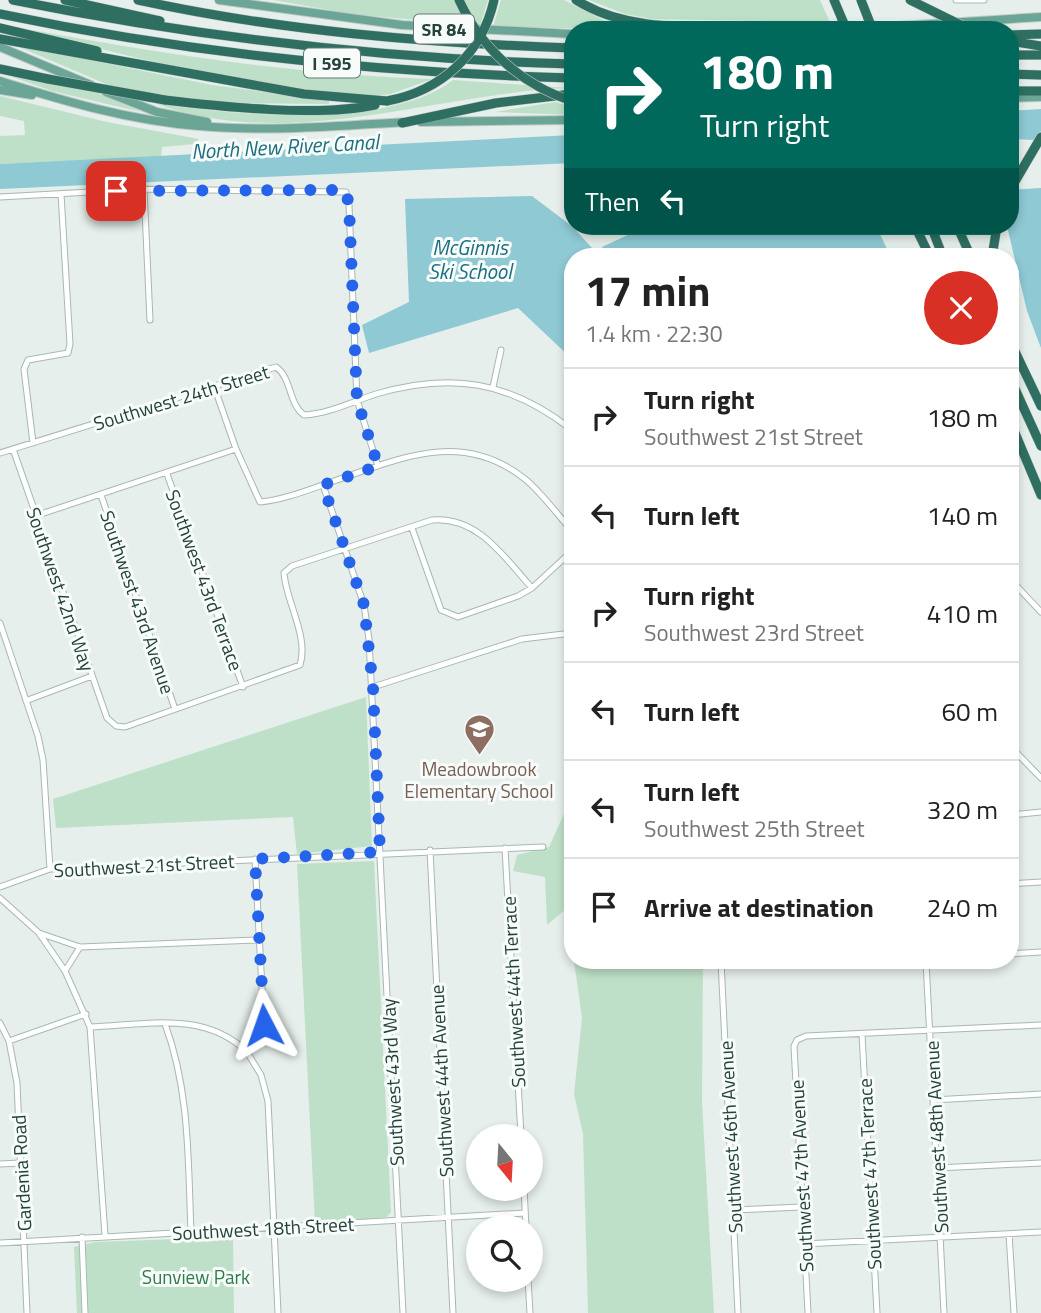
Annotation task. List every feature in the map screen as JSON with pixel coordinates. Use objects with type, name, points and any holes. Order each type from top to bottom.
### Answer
[{"type":"highway","points":[[13,0],[189,31],[289,43],[426,57],[564,64]]},
{"type":"highway","points":[[65,0],[182,26],[289,43]]},
{"type":"highway","name":"I 595","points":[[138,0],[328,32],[448,43],[564,48]]},
{"type":"highway","points":[[459,0],[484,41],[509,66],[541,88],[564,98]]},
{"type":"highway","points":[[0,69],[165,100],[257,107],[334,108],[387,101],[421,92],[457,68],[472,51],[488,22],[494,0]]},
{"type":"highway","points":[[576,0],[610,16],[628,21]]},
{"type":"highway","points":[[834,0],[843,21]]},
{"type":"highway","points":[[861,0],[869,21]]},
{"type":"highway","points":[[910,0],[953,21]]},
{"type":"highway","name":"I 595","points":[[0,13],[104,34],[245,54],[399,69],[564,78]]},
{"type":"highway","points":[[0,28],[177,72]]},
{"type":"highway","points":[[1019,35],[1041,34]]},
{"type":"highway","points":[[0,39],[303,94],[387,101]]},
{"type":"highway","points":[[1019,42],[1041,46]]},
{"type":"highway","points":[[1019,55],[1041,55]]},
{"type":"highway","points":[[1019,74],[1041,75]]},
{"type":"highway","points":[[1019,91],[1041,91]]},
{"type":"highway","points":[[402,123],[496,103],[564,95]]},
{"type":"highway","points":[[1019,175],[1041,137]]},
{"type":"highway","points":[[1019,360],[1041,406]]},
{"type":"highway","points":[[1019,398],[1041,446]]},
{"type":"highway","points":[[1019,442],[1041,495]]},
{"type":"main road","name":"SR 84","points":[[219,0],[316,16],[424,27],[564,34]]},
{"type":"main road","points":[[249,0],[316,16]]},
{"type":"main road","points":[[978,21],[1041,17]]},
{"type":"main road","points":[[0,47],[157,112],[254,129]]},
{"type":"main road","points":[[0,81],[78,104]]},
{"type":"main road","points":[[0,90],[170,123],[254,129],[564,120]]},
{"type":"main road","points":[[1019,98],[1041,97]]},
{"type":"street","points":[[956,0],[984,0]]},
{"type":"street","points":[[144,189],[150,320]]},
{"type":"street","points":[[0,197],[144,189],[346,192],[349,205],[357,400],[378,466]]},
{"type":"street","points":[[33,443],[24,369],[28,360],[68,353],[61,194]]},
{"type":"street","points":[[493,387],[501,350]]},
{"type":"street","name":"Southwest 24th Street","points":[[0,453],[276,367],[283,372],[296,409],[304,415],[414,384],[440,381],[493,387],[535,404],[564,424]]},
{"type":"street","points":[[214,386],[236,449],[260,502],[323,485],[418,453],[466,451],[508,467],[526,480],[564,522]]},
{"type":"street","name":"Southwest 42nd Way","points":[[13,449],[107,718],[116,726],[125,727],[175,709]]},
{"type":"street","points":[[35,516],[236,449]]},
{"type":"street","name":"Southwest 43rd Terrace","points":[[167,474],[243,687]]},
{"type":"street","points":[[323,485],[364,605],[373,687],[380,852]]},
{"type":"street","name":"Southwest 43rd Avenue","points":[[101,495],[175,709]]},
{"type":"street","points":[[175,709],[300,665],[302,658],[296,620],[284,573],[292,566],[432,520],[460,522],[478,531],[532,587]]},
{"type":"street","points":[[412,527],[441,610],[448,615],[458,617],[518,596],[564,558]]},
{"type":"street","points":[[1019,589],[1041,612]]},
{"type":"street","points":[[0,623],[28,700],[43,760],[50,869]]},
{"type":"street","points":[[373,687],[522,639],[564,633]]},
{"type":"street","points":[[28,700],[92,676]]},
{"type":"street","points":[[1019,755],[1041,778]]},
{"type":"street","points":[[1019,814],[1041,812]]},
{"type":"street","name":"Southwest 21st Street","points":[[0,887],[50,869],[380,852],[543,847]]},
{"type":"street","name":"Southwest 44th Terrace","points":[[505,848],[520,1124]]},
{"type":"street","name":"Southwest 44th Avenue","points":[[430,850],[453,1313]]},
{"type":"street","name":"Southwest 43rd Way","points":[[380,852],[403,1313]]},
{"type":"street","points":[[247,1052],[264,1025],[255,859]]},
{"type":"street","points":[[1019,883],[1041,882]]},
{"type":"street","points":[[0,898],[39,933],[65,971],[86,1014],[90,1027],[105,1235]]},
{"type":"street","points":[[39,933],[80,947],[259,940]]},
{"type":"street","points":[[65,971],[80,947]]},
{"type":"street","points":[[1019,953],[1041,952]]},
{"type":"street","name":"Southwest 46th Avenue","points":[[721,969],[738,1313]]},
{"type":"street","name":"Southwest 48th Avenue","points":[[926,969],[944,1313]]},
{"type":"street","points":[[9,1041],[86,1014]]},
{"type":"street","name":"Gardenia Road","points":[[0,1023],[9,1041],[17,1083],[27,1313]]},
{"type":"street","points":[[164,1024],[181,1075],[185,1101],[191,1232]]},
{"type":"street","points":[[90,1027],[164,1024],[208,1026],[237,1042],[247,1052],[261,1075],[268,1101],[278,1313]]},
{"type":"street","points":[[862,1034],[1041,1025]]},
{"type":"street","name":"Southwest 47th Avenue","points":[[808,1313],[794,1046],[806,1036],[862,1034]]},
{"type":"street","name":"Southwest 47th Terrace","points":[[862,1034],[877,1313]]},
{"type":"street","points":[[933,1100],[1041,1094]]},
{"type":"street","points":[[0,1164],[20,1163]]},
{"type":"street","points":[[937,1168],[1041,1163]]},
{"type":"street","points":[[525,1201],[525,1213]]},
{"type":"street","points":[[733,1210],[801,1207]]},
{"type":"street","name":"Southwest 18th Street","points":[[0,1243],[525,1213]]},
{"type":"street","points":[[804,1244],[1041,1232]]},
{"type":"street","points":[[1009,1234],[1014,1313]]},
{"type":"street","points":[[82,1237],[85,1313]]},
{"type":"street","points":[[529,1292],[530,1313]]},
{"type":"green space","points":[[273,0],[488,0],[480,26],[352,14]]},
{"type":"green space","points":[[501,0],[564,0],[605,21],[564,21],[564,28],[493,27]]},
{"type":"green space","points":[[589,0],[820,0],[830,21],[652,19],[625,14]]},
{"type":"green space","points":[[0,24],[269,67],[432,79],[391,94],[368,96],[309,91],[186,70]]},
{"type":"green space","points":[[12,44],[212,85],[329,100],[329,104],[189,99],[113,87]]},
{"type":"green space","points":[[4,74],[93,91],[141,112],[52,91]]},
{"type":"green space","points":[[453,80],[564,88],[516,92],[358,117],[306,122],[254,123],[202,117],[152,102],[222,112],[307,115],[350,113],[425,96]]},
{"type":"green space","points":[[0,96],[107,122],[199,139],[195,144],[162,147],[161,157],[0,164],[0,136],[25,135],[24,121],[0,116]]},
{"type":"green space","points":[[555,102],[564,105],[564,115],[495,112]]},
{"type":"green space","points":[[366,697],[372,846],[297,854],[293,817],[56,828],[53,799]]},
{"type":"green space","points":[[564,814],[564,911],[547,925],[545,877],[513,871],[517,855],[549,847]]},
{"type":"green space","points":[[374,861],[391,1212],[387,1217],[315,1224],[297,864]]},
{"type":"green space","points":[[575,969],[703,969],[702,1102],[714,1313],[588,1313],[583,1134],[574,1094],[582,1018]]},
{"type":"green space","name":"Sunview Park","points":[[233,1237],[234,1313],[77,1313],[74,1247],[96,1242]]},
{"type":"water","points":[[1041,109],[1041,131],[1034,140],[1019,139],[1019,110]]},
{"type":"water","points":[[564,135],[564,163],[0,189],[0,164]]},
{"type":"water","points":[[1041,188],[1041,348],[1027,311],[1019,277],[1019,248],[1012,248],[1009,235],[1019,235],[1019,189]]},
{"type":"water","name":"McGinnis Ski School","points":[[532,196],[564,220],[564,235],[580,235],[592,248],[564,248],[564,351],[518,308],[369,353],[362,325],[409,302],[405,199]]},
{"type":"water","points":[[628,235],[880,235],[887,248],[602,248]]},
{"type":"place","name":"Meadowbrook Elementary School","points":[[479,756]]},
{"type":"route","points":[[116,191],[336,190],[346,192],[349,205],[357,400],[378,466],[323,485],[364,605],[373,687],[380,852],[255,859],[264,1025]]},
{"type":"water label","name":"North New River Canal","points":[[285,146]]}]
